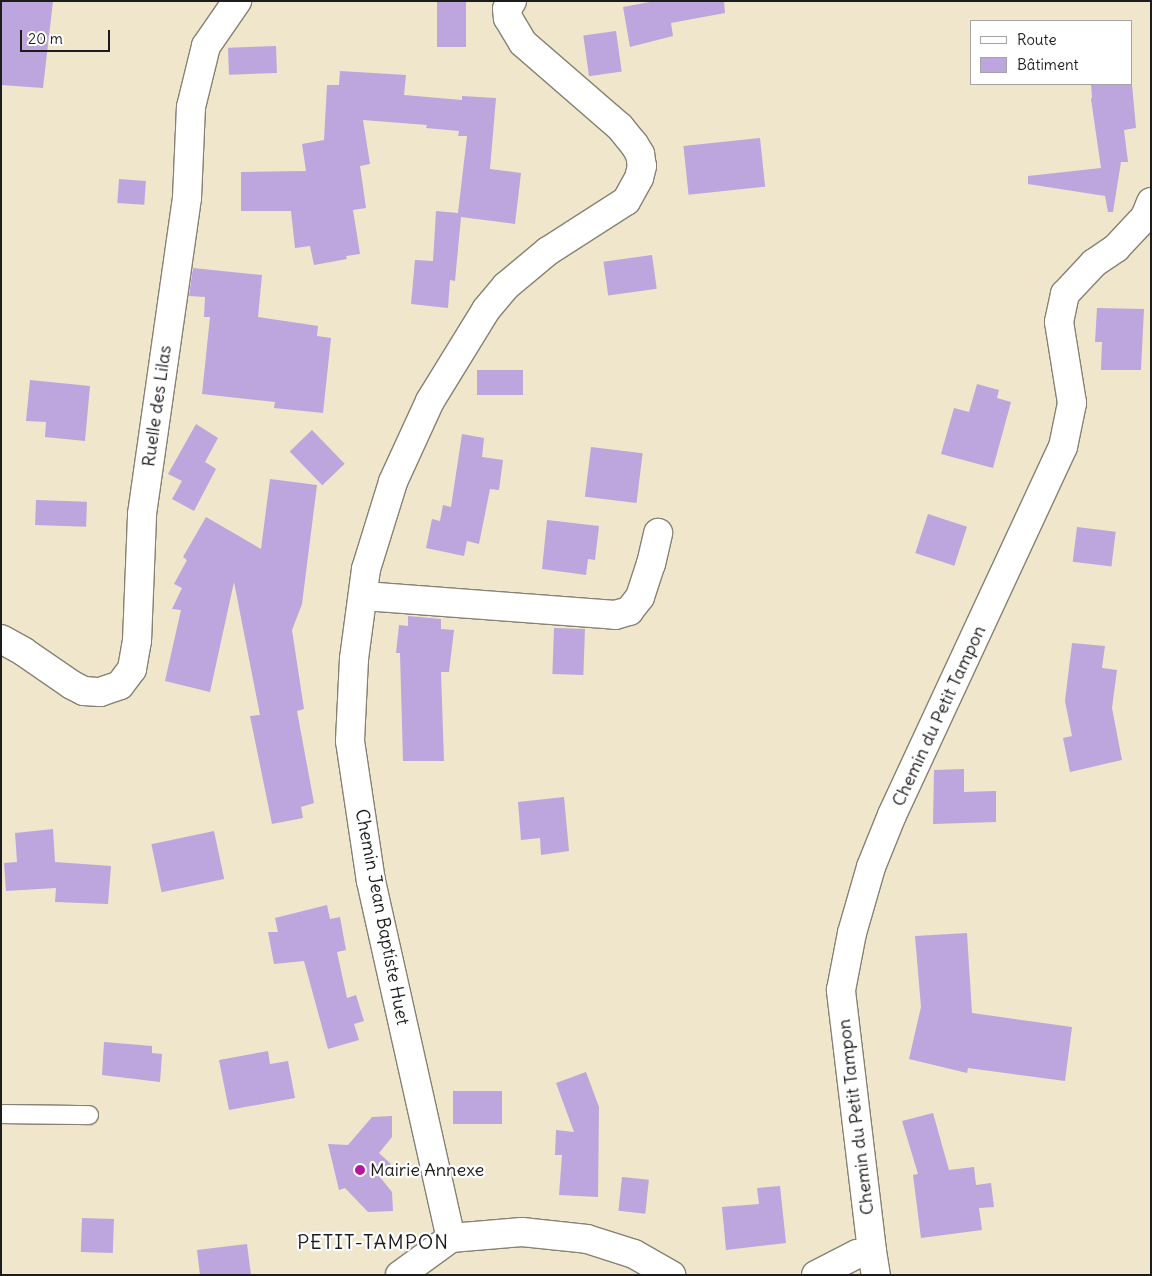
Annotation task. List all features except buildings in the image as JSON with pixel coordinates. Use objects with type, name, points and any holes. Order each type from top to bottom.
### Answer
[{"type":"street","name":"Ruelle des Lilas","points":[[1,639],[24,652],[72,686],[84,690],[100,692],[120,684],[132,669],[137,641],[142,514],[187,198],[191,107],[206,46],[237,1]]},
{"type":"street","name":"Chemin Jean Baptiste Huet","points":[[451,1238],[371,881],[350,742],[354,658],[364,596],[366,570],[394,482],[430,400],[486,310],[506,286],[527,267],[626,201],[639,178],[642,166],[640,154],[620,127],[523,43],[508,18],[507,9],[512,1]]},
{"type":"street","name":"Chemin du Petit Tampon","points":[[874,1263],[841,990],[852,933],[871,867],[892,816],[1063,447],[1072,403],[1059,322],[1065,294],[1094,263],[1122,242],[1145,217],[1151,202]]},
{"type":"street","points":[[364,596],[615,615],[629,611],[640,597],[652,564],[658,533]]},
{"type":"street","points":[[400,1275],[451,1238],[522,1232],[587,1239],[634,1254],[671,1275]]},
{"type":"street","points":[[816,1275],[857,1254],[874,1263]]},
{"type":"lane","points":[[1,1114],[89,1115]]},
{"type":"place","name":"Mairie Annexe","points":[[360,1170]]},
{"type":"district","name":"PETIT-TAMPON","points":[[373,1241]]}]
